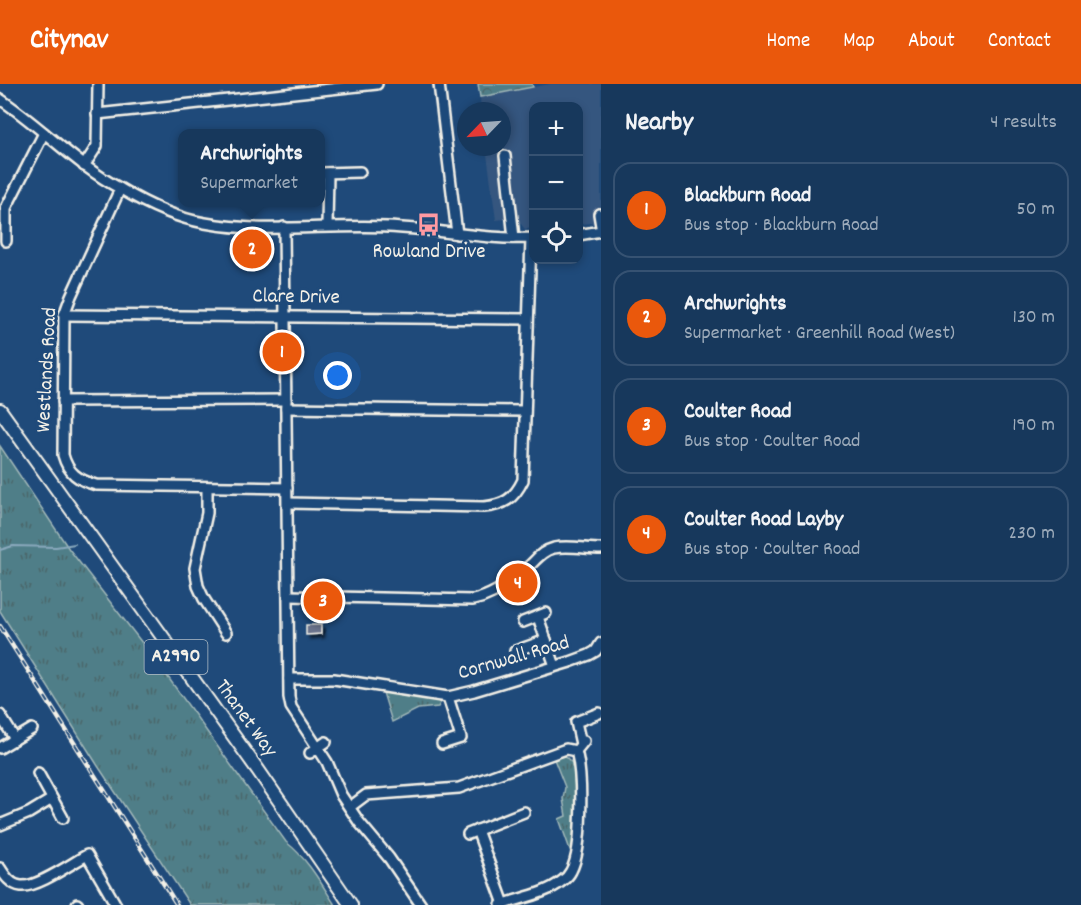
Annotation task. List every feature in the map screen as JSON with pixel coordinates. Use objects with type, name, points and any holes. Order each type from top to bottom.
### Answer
[{"type":"main road","name":"Thanet Way","points":[[1,413],[258,770],[351,905]]},
{"type":"street","points":[[84,166],[96,146],[98,84]]},
{"type":"street","points":[[97,114],[377,84]]},
{"type":"street","points":[[439,84],[457,234]]},
{"type":"street","points":[[0,99],[84,166],[120,189],[172,213],[206,223],[240,227],[389,227],[529,238]]},
{"type":"street","points":[[6,241],[2,227],[6,208],[44,133]]},
{"type":"street","points":[[505,156],[514,238]]},
{"type":"street","points":[[327,226],[325,173],[360,172]]},
{"type":"street","name":"Westlands Road","points":[[120,189],[70,296],[64,315],[63,455],[66,465],[74,476],[96,485],[207,487]]},
{"type":"street","points":[[599,214],[601,226]]},
{"type":"street","points":[[284,227],[291,707],[327,762],[341,795],[421,905]]},
{"type":"street","points":[[583,234],[601,231]]},
{"type":"street","points":[[288,502],[484,507],[499,506],[513,497],[523,480],[531,264]]},
{"type":"street","name":"Clare Drive","points":[[64,315],[528,319]]},
{"type":"street","points":[[63,401],[286,404],[525,411]]},
{"type":"street","points":[[225,626],[204,599],[198,586],[195,568],[207,513],[207,487],[287,488]]},
{"type":"street","points":[[289,596],[473,600],[487,597],[528,567],[540,554],[550,550],[557,548],[601,549]]},
{"type":"street","points":[[523,622],[542,615],[546,640],[555,666]]},
{"type":"street","points":[[515,651],[546,640]]},
{"type":"street","name":"Cornwall Road","points":[[289,679],[342,680],[448,697],[474,692],[589,655],[601,644]]},
{"type":"street","points":[[442,744],[460,738],[448,697]]},
{"type":"street","points":[[524,812],[473,832],[502,904],[560,883],[571,873],[578,850],[580,812],[580,746],[576,722],[599,713]]},
{"type":"street","points":[[0,715],[15,740]]},
{"type":"street","points":[[0,748],[32,729]]},
{"type":"street","points":[[350,807],[366,795],[459,788],[580,746]]},
{"type":"street","points":[[38,773],[63,818]]},
{"type":"street","points":[[0,825],[29,813],[52,799]]},
{"type":"street","points":[[0,868],[5,877],[16,885],[29,886],[87,855],[112,904]]},
{"type":"shaded area","points":[[550,84],[601,84],[601,222],[583,224],[583,102],[529,102],[529,228],[525,229],[516,218],[496,220],[487,156],[511,156],[511,102],[480,102],[480,97]]},
{"type":"green space","points":[[478,84],[532,84],[533,87],[480,97]]},
{"type":"green space","points":[[0,446],[69,549],[160,666],[286,842],[307,863],[335,905],[190,905],[98,766],[0,611]]},
{"type":"green space","points":[[381,686],[444,696],[438,707],[418,709],[392,722]]},
{"type":"green space","points":[[565,756],[575,767],[575,851],[573,858],[559,819],[566,816],[563,799],[565,787],[554,759]]},
{"type":"building","points":[[265,242],[265,255],[256,255],[256,243]]},
{"type":"building","points":[[248,243],[256,243],[256,255],[249,255]]},
{"type":"building","points":[[306,625],[321,625],[321,634],[306,635]]},
{"type":"waterway","points":[[0,550],[13,546],[56,547],[75,544]]},
{"type":"railway","points":[[0,626],[177,905]]},
{"type":"place","name":"Rowland Drive","points":[[429,225]]},
{"type":"place","name":"Archwrights","points":[[252,249]]},
{"type":"place","name":"Blackburn Road","points":[[282,352]]},
{"type":"place","name":"Coulter Road Layby","points":[[518,583]]},
{"type":"place","name":"Coulter Road","points":[[323,601]]}]
